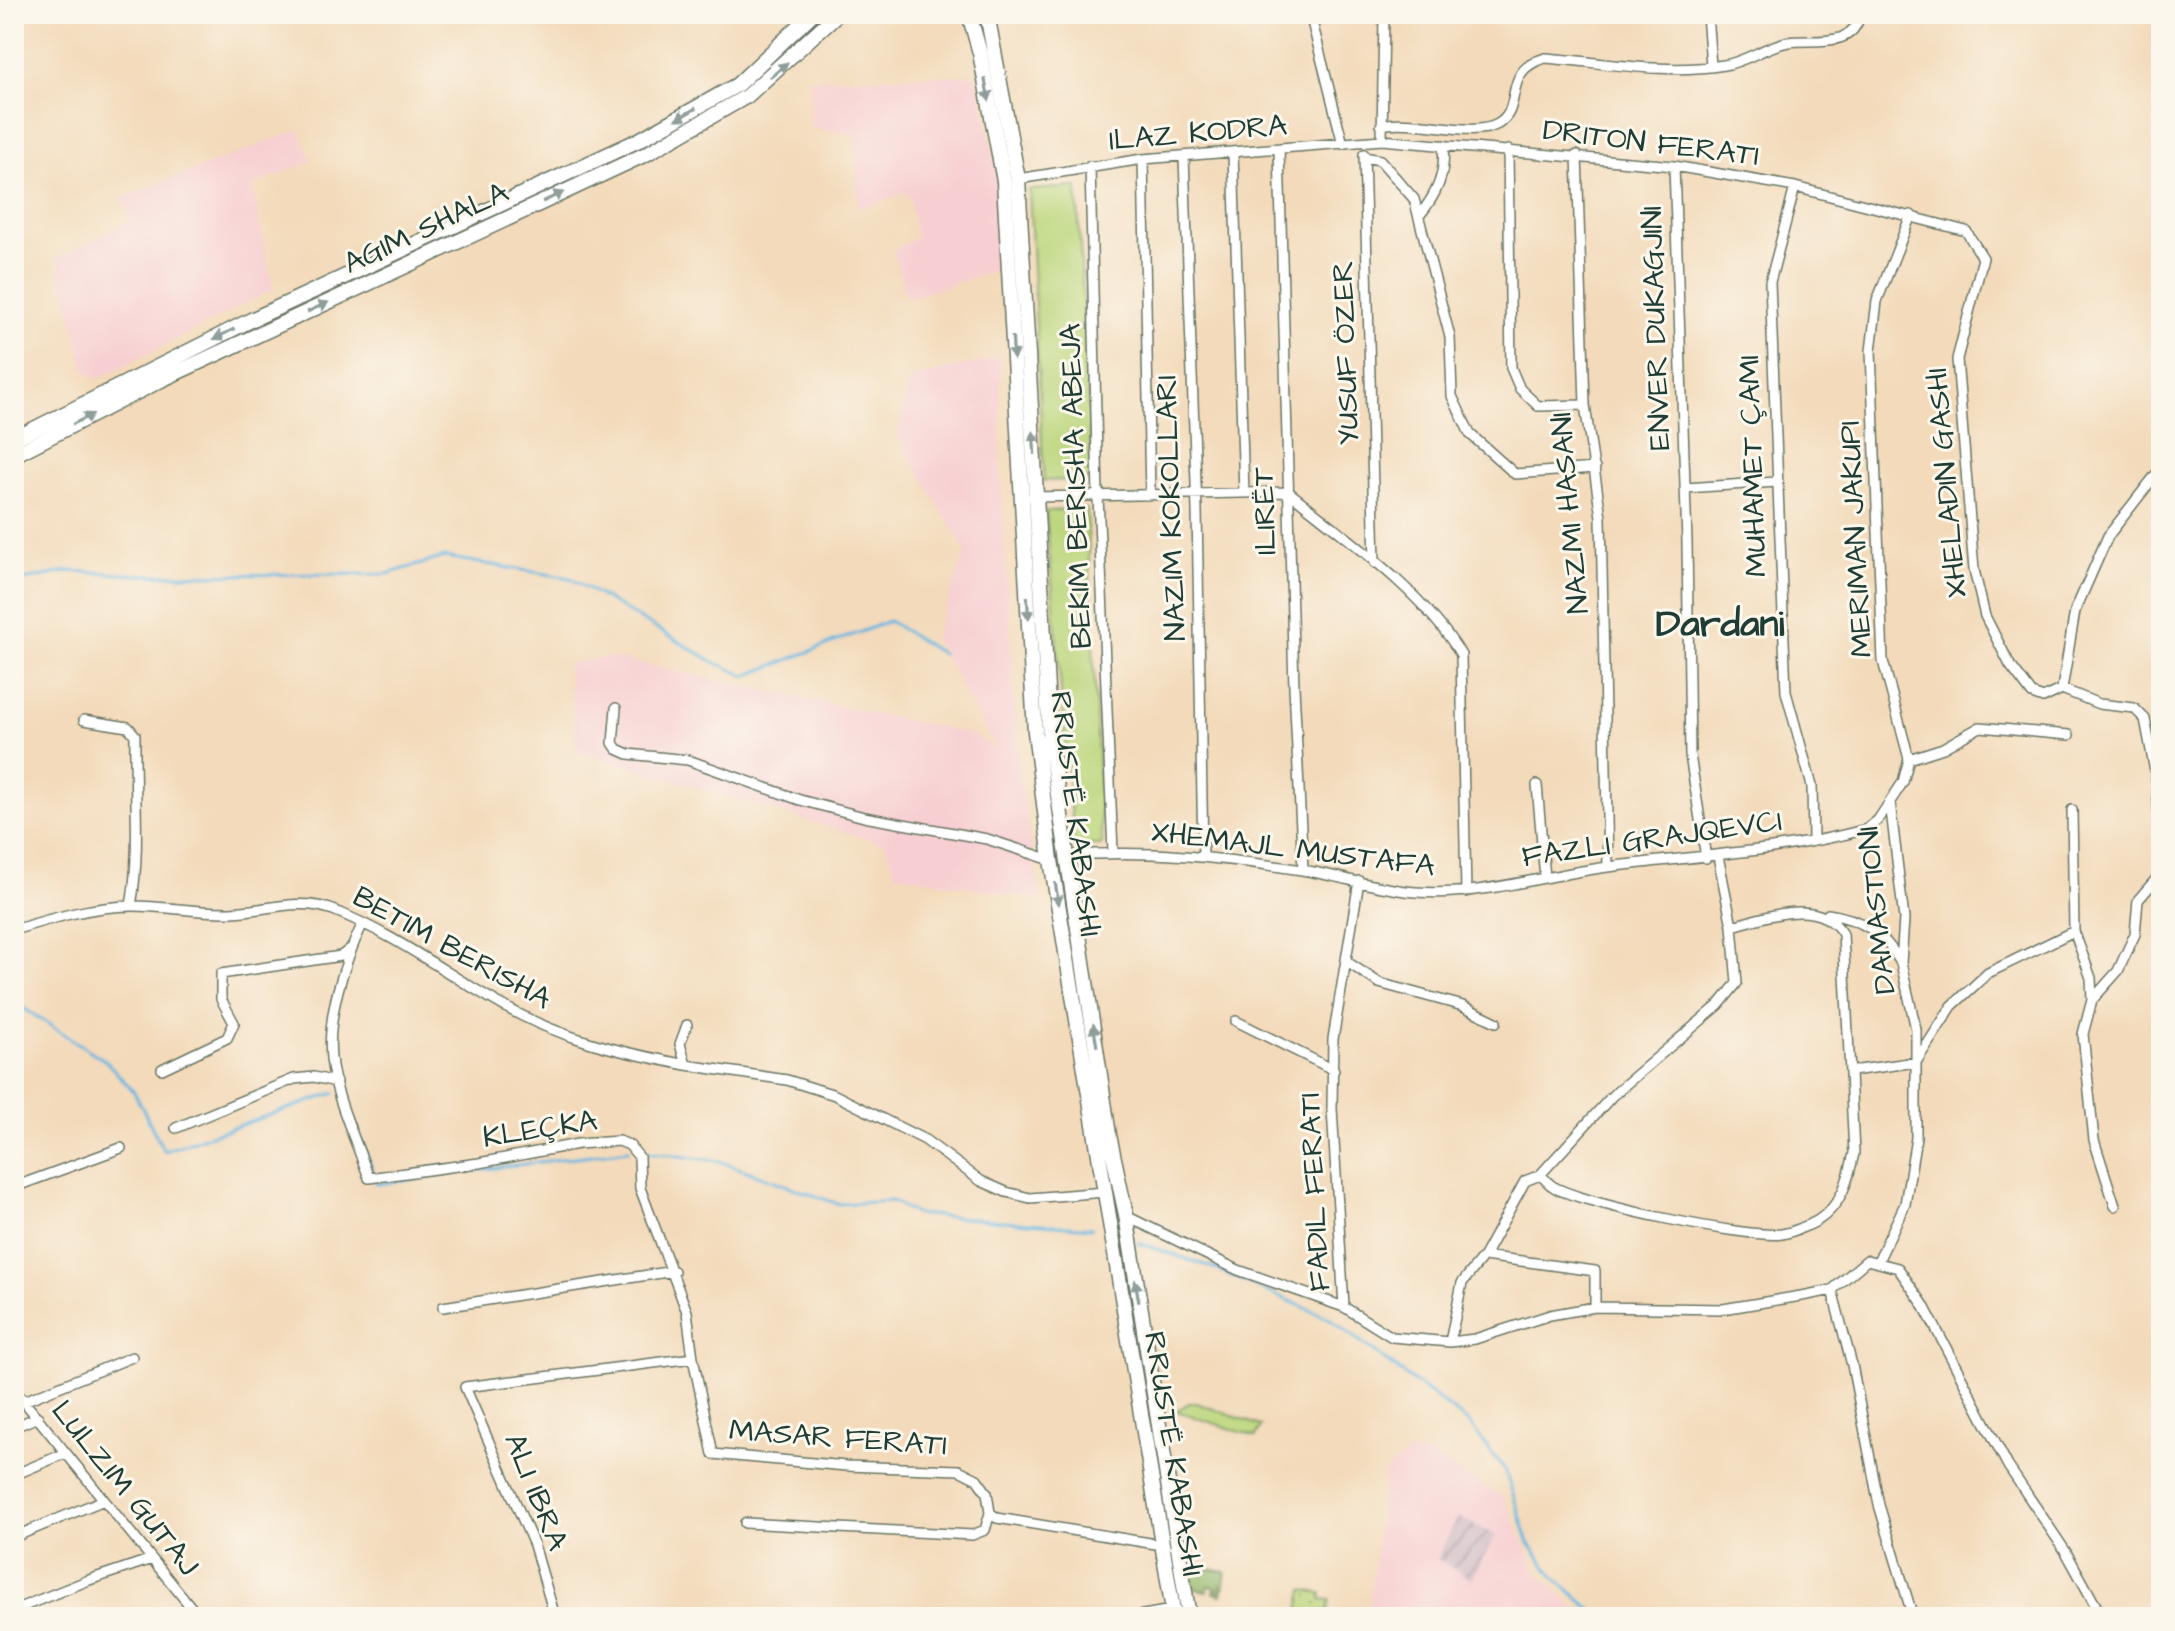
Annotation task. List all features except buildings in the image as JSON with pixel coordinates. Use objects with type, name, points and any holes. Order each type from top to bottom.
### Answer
[{"type":"main road","name":"AGIM SHALA","points":[[14,439],[251,320],[639,140],[737,85],[812,14]]},
{"type":"main road","name":"AGIM SHALA","points":[[14,455],[161,380],[646,154],[747,96],[837,14]]},
{"type":"main road","name":"RRUSTË KABASHI","points":[[969,14],[1004,181],[1058,858],[1105,1192],[1173,1614]]},
{"type":"main road","name":"RRUSTË KABASHI","points":[[987,14],[1018,179],[1029,497]]},
{"type":"main road","name":"RRUSTË KABASHI","points":[[1058,858],[1126,1215],[1189,1617]]},
{"type":"street","points":[[1310,14],[1343,144]]},
{"type":"street","points":[[1382,140],[1384,14]]},
{"type":"street","points":[[1707,14],[1711,66]]},
{"type":"street","points":[[1381,125],[1407,121],[1487,129],[1501,123],[1508,111],[1517,75],[1530,63],[1545,58],[1666,69],[1726,65],[1792,41],[1838,41],[1858,23],[1860,14]]},
{"type":"street","name":"ILAZ KODRA","points":[[1018,179],[1143,159],[1382,140]]},
{"type":"street","name":"DRITON FERATI","points":[[1382,140],[1674,166],[1795,187],[1911,215]]},
{"type":"street","name":"YUSUF ÖZER","points":[[1362,143],[1375,563]]},
{"type":"street","points":[[1419,216],[1440,184],[1445,163],[1443,145]]},
{"type":"street","name":"ILIRËT","points":[[1279,150],[1303,870]]},
{"type":"street","points":[[1508,150],[1511,368],[1520,389],[1538,406],[1585,405]]},
{"type":"street","points":[[1233,153],[1244,493]]},
{"type":"street","name":"NAZMI HASANI","points":[[1577,155],[1585,405],[1601,517],[1608,867]]},
{"type":"street","name":"NAZIM KOKOLLARI","points":[[1184,157],[1196,495],[1203,857]]},
{"type":"street","points":[[1364,157],[1380,160],[1414,199],[1450,337],[1452,396],[1470,434],[1515,474],[1595,468]]},
{"type":"street","points":[[1143,159],[1150,495]]},
{"type":"street","name":"BEKIM BERISHA ABEJA","points":[[1090,166],[1098,496],[1113,852]]},
{"type":"street","name":"ENVER DUKAGJINI","points":[[1674,166],[1690,755],[1706,858]]},
{"type":"street","name":"MUHAMET ÇAMI","points":[[1795,187],[1770,282],[1786,692],[1812,786],[1813,839]]},
{"type":"street","name":"XHELADIN GASHI","points":[[1911,215],[1966,231],[1983,258],[1957,359],[1974,570],[1985,616],[2010,665],[2032,694],[2043,698],[2062,689]]},
{"type":"street","name":"MERIMAN JAKUPI","points":[[1909,759],[1883,661],[1871,351],[1877,301],[1911,215]]},
{"type":"street","points":[[2092,1000],[2118,971],[2135,934],[2138,900],[2158,877],[2161,852],[2157,782],[2145,719],[2134,708],[2099,704],[2062,689],[2075,611],[2108,536],[2161,468]]},
{"type":"street","name":"ENVER DUKAGJINI","points":[[1685,488],[1777,482]]},
{"type":"street","points":[[1029,497],[1289,492],[1375,563],[1447,631],[1461,655],[1466,892]]},
{"type":"street","points":[[616,708],[613,743],[628,754],[688,760],[800,800],[864,817],[987,839],[1058,858]]},
{"type":"street","points":[[84,720],[128,727],[135,735],[133,818],[139,857],[131,906]]},
{"type":"street","points":[[1890,802],[1903,782],[1909,759],[1943,748],[1980,727],[2069,735]]},
{"type":"street","points":[[1537,785],[1545,878]]},
{"type":"street","name":"FAZLI GRAJQEVCI","points":[[1466,892],[1608,867],[1706,858],[1846,835],[1867,829],[1890,802]]},
{"type":"street","name":"DAMASTIONI","points":[[1878,1261],[1905,1204],[1916,1138],[1916,1029],[1901,963],[1904,919],[1890,802]]},
{"type":"street","points":[[2072,810],[2074,931],[2091,978],[2092,1000],[2083,1034],[2094,1140],[2115,1206]]},
{"type":"street","name":"XHEMAJL MUSTAFA","points":[[1058,858],[1113,852],[1203,857],[1303,870],[1414,892],[1466,892]]},
{"type":"street","points":[[1450,1342],[1462,1283],[1484,1256],[1525,1181],[1540,1175],[1613,1095],[1719,1005],[1737,983],[1732,926],[1718,856]]},
{"type":"street","name":"FADIL FERATI","points":[[1359,881],[1347,962],[1337,996],[1332,1108],[1344,1307],[1392,1337],[1450,1342],[1475,1339],[1550,1315],[1595,1307],[1723,1309],[1832,1290]]},
{"type":"street","name":"BETIM BERISHA","points":[[14,930],[82,912],[131,906],[230,912],[306,904],[332,910],[449,970],[502,1005],[591,1045],[686,1065],[787,1080],[835,1095],[925,1140],[981,1181],[1006,1192],[1030,1198],[1105,1192]]},
{"type":"street","points":[[1732,926],[1800,912],[1841,916],[1886,936],[1901,963]]},
{"type":"street","points":[[1540,1175],[1553,1187],[1583,1198],[1723,1229],[1781,1234],[1815,1222],[1835,1206],[1848,1183],[1854,1153],[1852,1071],[1843,934],[1835,922],[1819,913]]},
{"type":"street","points":[[176,1128],[294,1079],[314,1077],[336,1082],[331,1058],[333,1019],[350,949],[362,925]]},
{"type":"street","points":[[1852,1071],[1916,1062],[1952,1006],[1988,973],[2074,931]]},
{"type":"street","points":[[162,1069],[227,1038],[232,1031],[234,1023],[221,999],[221,974],[341,956],[350,949]]},
{"type":"street","points":[[1347,962],[1379,983],[1463,1006],[1496,1022]]},
{"type":"street","points":[[1236,1021],[1334,1070]]},
{"type":"street","points":[[686,1065],[680,1044],[687,1025]]},
{"type":"street","name":"KLEÇKA","points":[[336,1082],[369,1178],[578,1144],[619,1141],[636,1150],[640,1188],[687,1312],[693,1358]]},
{"type":"street","points":[[14,1187],[121,1148]]},
{"type":"street","points":[[1126,1215],[1238,1270],[1344,1307]]},
{"type":"street","points":[[1484,1256],[1595,1271],[1595,1307]]},
{"type":"street","points":[[1913,1617],[1879,1505],[1852,1365],[1832,1290],[1867,1260],[1898,1268],[1923,1304],[2008,1466],[2066,1552],[2102,1617]]},
{"type":"street","points":[[443,1307],[674,1271]]},
{"type":"street","points":[[24,1401],[132,1357]]},
{"type":"street","name":"ALI IBRA","points":[[555,1617],[534,1545],[465,1387],[693,1358]]},
{"type":"street","name":"MASAR FERATI","points":[[693,1358],[713,1454],[846,1466],[959,1470],[977,1479],[987,1493],[990,1513]]},
{"type":"street","name":"LULZIM GUTAJ","points":[[14,1389],[152,1559],[194,1616]]},
{"type":"street","points":[[14,1427],[38,1417]]},
{"type":"street","points":[[14,1475],[66,1453]]},
{"type":"street","points":[[14,1537],[104,1500]]},
{"type":"street","points":[[745,1523],[972,1535],[985,1530],[990,1513],[997,1518],[1162,1545]]},
{"type":"street","points":[[14,1610],[152,1559]]},
{"type":"street","points":[[1132,1617],[1173,1614]]},
{"type":"shaded area","points":[[976,75],[1001,188],[1001,268],[907,299],[893,252],[916,237],[908,192],[858,209],[855,134],[811,127],[810,79]]},
{"type":"shaded area","points":[[299,130],[311,161],[252,186],[273,289],[98,379],[85,370],[58,258],[131,220],[122,198]]},
{"type":"shaded area","points":[[1000,357],[1000,466],[1018,767],[1041,900],[896,874],[885,844],[577,751],[568,664],[609,657],[975,735],[999,753],[934,638],[966,551],[898,436],[909,379]]},
{"type":"shaded area","points":[[1411,1451],[1432,1456],[1503,1497],[1536,1571],[1585,1617],[1368,1617],[1384,1472]]},
{"type":"shaded area","points":[[1458,1517],[1496,1535],[1472,1579],[1437,1559]]},
{"type":"green space","points":[[1077,187],[1092,479],[1044,481],[1029,190]]},
{"type":"green space","points":[[1087,509],[1102,845],[1074,845],[1046,511]]},
{"type":"green space","points":[[1189,1403],[1197,1403],[1261,1426],[1256,1437],[1176,1411]]},
{"type":"green space","points":[[1185,1564],[1226,1572],[1222,1595],[1214,1593],[1215,1587],[1209,1586],[1207,1592],[1189,1587]]},
{"type":"green space","points":[[1303,1590],[1322,1593],[1321,1599],[1330,1600],[1327,1617],[1298,1616]]},
{"type":"waterway","points":[[14,582],[69,571],[140,575],[387,574],[445,557],[570,578],[712,661],[746,676],[889,621],[942,654]]},
{"type":"waterway","points":[[14,1002],[106,1061],[134,1092],[164,1151],[335,1093]]},
{"type":"waterway","points":[[345,1099],[374,1174]]},
{"type":"waterway","points":[[376,1181],[377,1184],[628,1150]]},
{"type":"waterway","points":[[640,1151],[719,1161],[838,1204],[892,1201],[915,1214],[1092,1228]]},
{"type":"waterway","points":[[1138,1243],[1211,1267],[1329,1318],[1468,1422],[1505,1470],[1529,1543],[1554,1577],[1600,1617]]},
{"type":"district","name":"Dardani","points":[[1720,625]]}]
